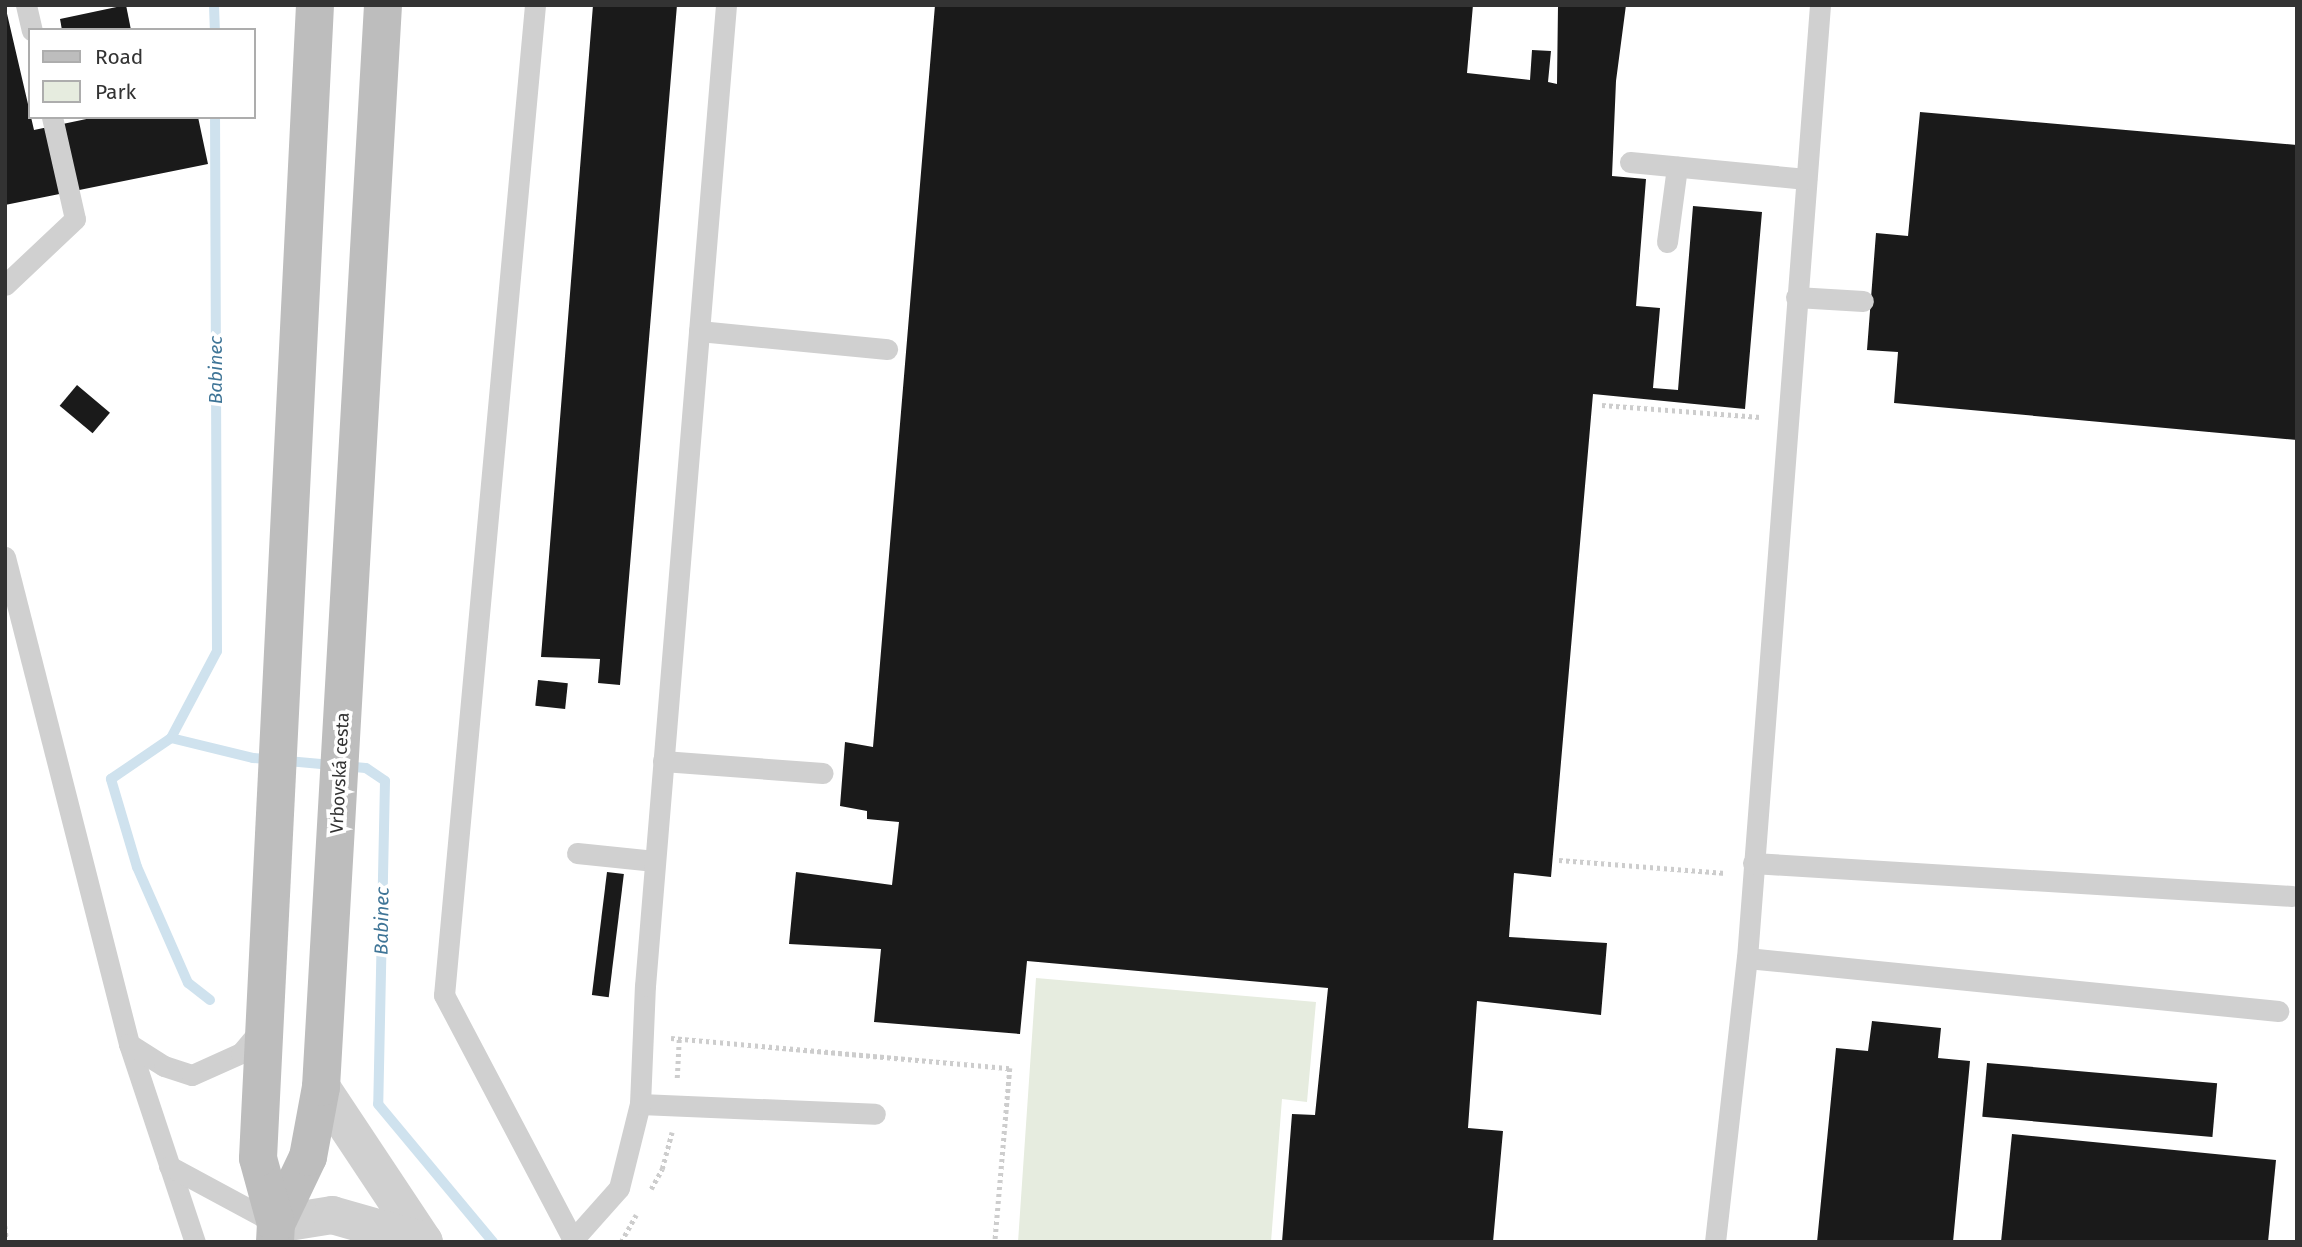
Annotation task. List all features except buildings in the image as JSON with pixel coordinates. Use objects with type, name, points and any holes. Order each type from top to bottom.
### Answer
[{"type":"main road","points":[[283,1236],[258,1157],[315,5]]},
{"type":"main road","name":"Vrbovská cesta","points":[[283,1236],[308,1157],[321,1087],[370,274],[383,5]]},
{"type":"street","points":[[321,1087],[424,1242]]},
{"type":"street","points":[[283,1236],[331,1215],[424,1242]]},
{"type":"lane","points":[[26,5],[32,28]]},
{"type":"lane","points":[[535,5],[444,995],[572,1241],[618,1188],[640,1104],[655,861],[726,5]]},
{"type":"lane","points":[[1715,1242],[1747,958],[1820,5]]},
{"type":"lane","points":[[5,285],[75,219],[52,119]]},
{"type":"lane","points":[[1630,162],[1806,179]]},
{"type":"lane","points":[[1667,242],[1677,167]]},
{"type":"lane","points":[[1796,297],[1863,301]]},
{"type":"lane","points":[[699,331],[887,349]]},
{"type":"lane","points":[[5,558],[129,1044],[195,1242]]},
{"type":"lane","points":[[663,761],[823,773]]},
{"type":"lane","points":[[577,853],[655,861]]},
{"type":"lane","points":[[1753,869],[2292,896]]},
{"type":"lane","points":[[1747,958],[2278,1012]]},
{"type":"lane","points":[[129,1044],[164,1066],[192,1075],[241,1053],[264,1026]]},
{"type":"lane","points":[[640,1104],[875,1114]]},
{"type":"lane","points":[[169,1166],[283,1236]]},
{"type":"path","points":[[1602,405],[1787,419]]},
{"type":"path","points":[[1559,860],[1753,869]]},
{"type":"path","points":[[676,1089],[679,1040]]},
{"type":"path","points":[[5,1226],[7,1242]]},
{"type":"green space","points":[[1036,978],[1316,1002],[1307,1102],[1282,1099],[1271,1242],[1018,1242]]},
{"type":"waterway","name":"Babinec","points":[[214,5],[215,28]]},
{"type":"waterway","name":"Babinec","points":[[210,1000],[188,983],[137,867],[111,779],[171,738],[217,651],[215,119]]},
{"type":"waterway","name":"Babinec","points":[[171,738],[253,758],[366,768],[385,781],[378,1104],[493,1242]]}]
